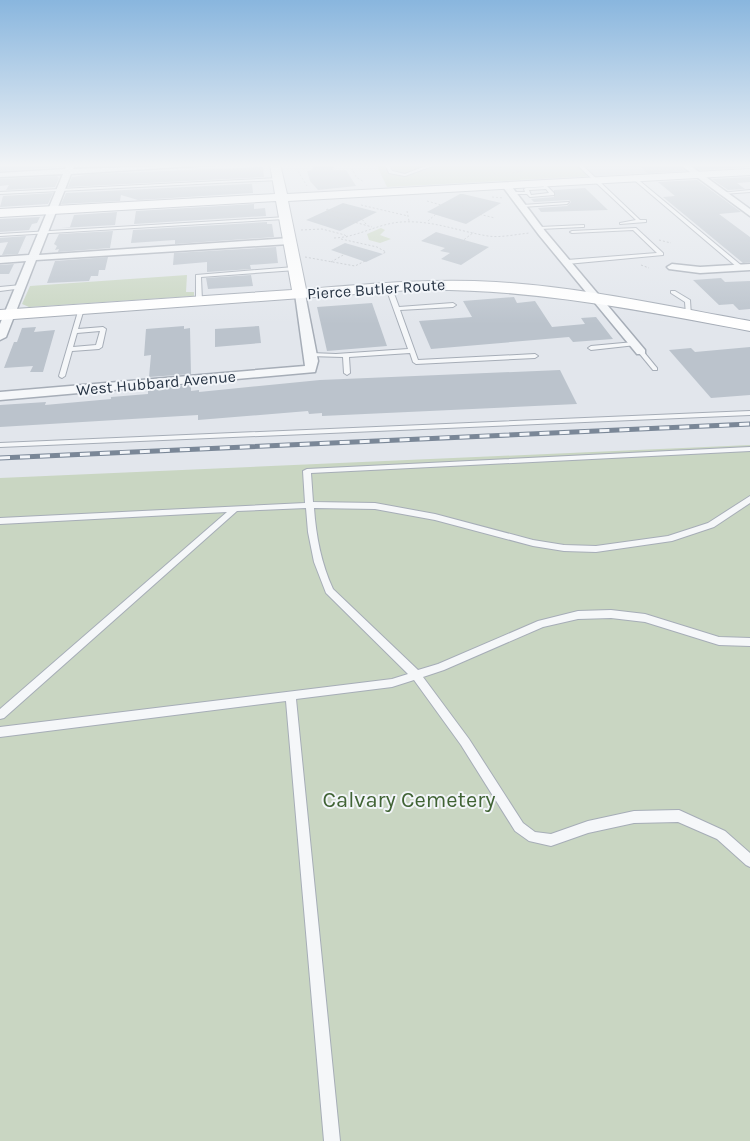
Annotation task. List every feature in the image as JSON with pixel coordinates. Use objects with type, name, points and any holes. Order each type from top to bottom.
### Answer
[{"type":"street","points":[[0,337],[5,315],[21,287],[50,217]]},
{"type":"street","points":[[531,217],[641,352]]},
{"type":"street","points":[[284,218],[311,355]]},
{"type":"street","points":[[0,260],[289,241]]},
{"type":"street","points":[[672,267],[700,270],[745,267]]},
{"type":"street","name":"Pierce Butler Route","points":[[5,315],[390,288],[481,285],[553,291],[750,326]]},
{"type":"street","name":"West Hubbard Avenue","points":[[0,396],[311,369],[311,355]]},
{"type":"lane","points":[[541,230],[642,222],[637,217]]},
{"type":"lane","points":[[683,217],[745,267]]},
{"type":"lane","points":[[0,235],[284,218]]},
{"type":"lane","points":[[608,224],[613,229]]},
{"type":"lane","points":[[567,262],[661,255],[634,229],[572,232]]},
{"type":"lane","points":[[199,301],[198,276],[294,269]]},
{"type":"lane","points":[[0,289],[21,287]]},
{"type":"lane","points":[[390,288],[416,362],[535,356]]},
{"type":"lane","points":[[673,292],[688,302],[688,315]]},
{"type":"lane","points":[[397,309],[454,305]]},
{"type":"lane","points":[[62,376],[81,309]]},
{"type":"lane","points":[[70,349],[99,347],[103,329],[75,331]]},
{"type":"lane","points":[[591,348],[634,344]]},
{"type":"lane","points":[[311,355],[346,356],[412,351]]},
{"type":"lane","points":[[641,352],[655,368]]},
{"type":"lane","points":[[346,356],[347,373]]},
{"type":"lane","points":[[0,445],[750,413]]},
{"type":"lane","points":[[750,449],[308,470],[310,506],[320,573],[328,591],[417,676],[465,742],[519,826],[533,837],[551,840],[588,827],[634,817],[679,816],[721,836],[750,861]]},
{"type":"lane","points":[[0,521],[310,506],[374,506],[533,542],[564,548],[596,549],[670,539],[711,525],[750,499]]},
{"type":"lane","points":[[0,715],[236,509]]},
{"type":"lane","points":[[0,732],[392,683],[417,676],[541,624],[578,615],[611,614],[645,618],[719,641],[750,642]]},
{"type":"lane","points":[[291,696],[332,1141]]},
{"type":"path","points":[[338,217],[374,227]]},
{"type":"path","points":[[358,217],[367,225]]},
{"type":"path","points":[[427,222],[432,217]]},
{"type":"path","points":[[334,238],[346,238],[392,222],[409,221],[427,222],[492,236],[541,230]]},
{"type":"path","points":[[298,230],[322,229],[345,235],[346,238]]},
{"type":"path","points":[[333,232],[338,230]]},
{"type":"path","points":[[461,242],[474,232]]},
{"type":"path","points":[[341,238],[360,246],[384,249],[386,253],[382,254]]},
{"type":"path","points":[[466,239],[472,241]]},
{"type":"path","points":[[332,262],[345,254]]},
{"type":"path","points":[[304,257],[355,266],[364,262]]},
{"type":"green space","points":[[381,228],[385,230],[380,235],[391,239],[380,243],[369,240],[367,234]]},
{"type":"green space","points":[[187,275],[186,292],[194,292],[194,296],[29,307],[22,304],[30,286]]},
{"type":"green space","name":"Calvary Cemetery","points":[[750,445],[750,1141],[0,1141],[0,478]]},
{"type":"building","points":[[40,217],[37,223],[32,224],[29,230],[0,232],[0,219]]},
{"type":"building","points":[[73,217],[116,217],[115,225],[61,228],[70,227]]},
{"type":"building","points":[[135,217],[245,217],[134,224]]},
{"type":"building","points":[[312,217],[367,217],[340,231],[306,220]]},
{"type":"building","points":[[444,217],[477,217],[466,224]]},
{"type":"building","points":[[688,217],[723,217],[750,237],[750,262],[743,263]]},
{"type":"building","points":[[267,222],[267,224],[272,224],[274,237],[175,244],[175,240],[131,243],[133,230]]},
{"type":"building","points":[[113,231],[110,248],[58,252],[59,249],[55,250],[57,246],[54,244],[59,234]]},
{"type":"building","points":[[436,232],[489,247],[461,265],[441,259],[450,253],[440,251],[445,248],[421,241]]},
{"type":"building","points":[[26,236],[18,254],[2,255],[8,242],[0,243],[0,238]]},
{"type":"building","points":[[345,243],[383,254],[366,262],[331,250]]},
{"type":"building","points":[[276,247],[278,263],[250,265],[251,269],[207,272],[207,262],[173,265],[174,253]]},
{"type":"building","points":[[108,257],[105,270],[99,270],[98,276],[91,276],[89,281],[47,283],[55,261]]},
{"type":"building","points":[[14,264],[9,274],[0,274],[0,265]]},
{"type":"building","points":[[251,275],[253,286],[208,289],[206,278]]},
{"type":"building","points":[[721,278],[725,282],[750,281],[750,309],[739,310],[733,304],[719,305],[693,280]]},
{"type":"building","points":[[514,297],[517,303],[535,301],[552,327],[585,324],[581,318],[596,317],[613,339],[573,342],[569,337],[431,349],[419,321],[472,317],[463,301]]},
{"type":"building","points":[[372,303],[387,346],[327,351],[317,307]]},
{"type":"building","points":[[184,326],[184,329],[190,328],[191,374],[149,377],[151,355],[144,356],[146,329]]},
{"type":"building","points":[[259,326],[261,343],[215,347],[215,329]]},
{"type":"building","points":[[36,327],[34,332],[55,330],[43,372],[30,372],[33,366],[4,368],[14,342],[17,342],[22,328]]},
{"type":"building","points":[[750,347],[750,395],[711,398],[669,350],[691,348],[695,352]]},
{"type":"building","points":[[560,370],[577,404],[322,416],[322,413],[309,414],[308,411],[198,420],[198,415],[0,427],[0,405],[46,402],[45,405],[111,399],[111,397],[148,394],[148,389],[191,385],[191,391],[199,390],[199,392],[320,380]]},
{"type":"railway","points":[[0,458],[750,424]]}]
